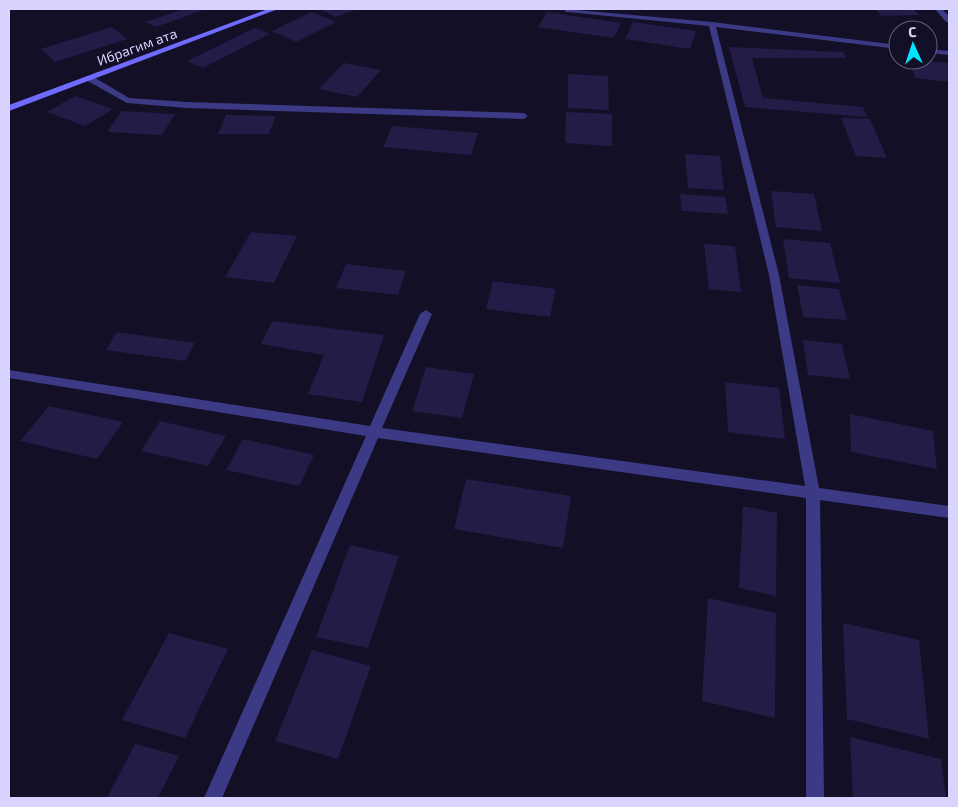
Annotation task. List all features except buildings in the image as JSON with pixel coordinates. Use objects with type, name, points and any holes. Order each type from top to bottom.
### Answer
[{"type":"street","name":"Ибрагим ата","points":[[9,108],[274,9]]},
{"type":"street","points":[[938,9],[949,20]]},
{"type":"street","points":[[568,10],[712,24],[888,46]]},
{"type":"street","points":[[712,24],[774,274],[813,492],[816,798]]},
{"type":"street","points":[[89,78],[127,100],[144,102],[524,116]]},
{"type":"street","points":[[213,798],[426,314]]},
{"type":"street","points":[[9,374],[374,432],[949,512]]}]
